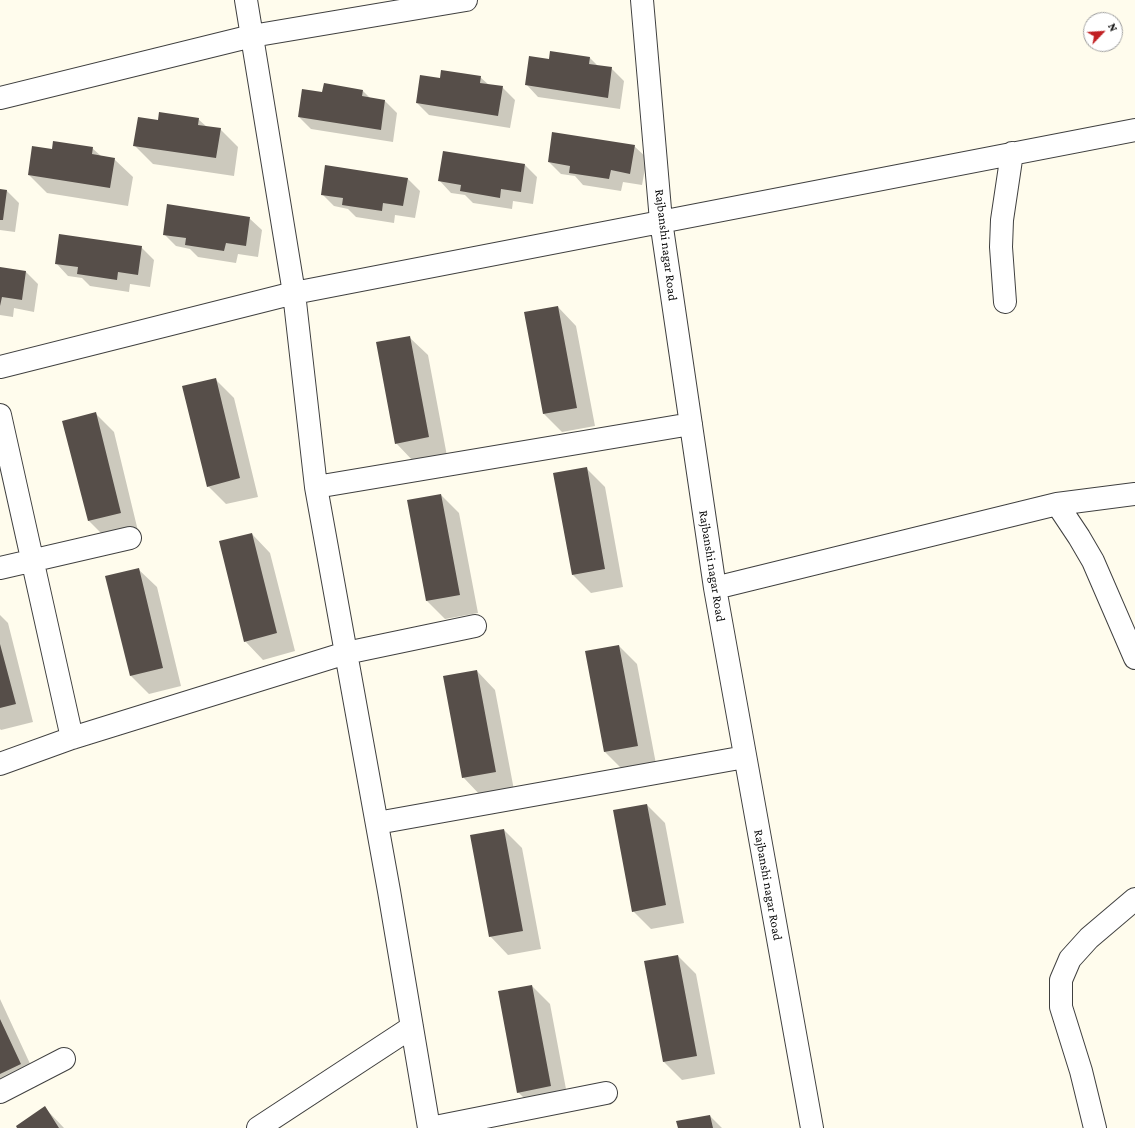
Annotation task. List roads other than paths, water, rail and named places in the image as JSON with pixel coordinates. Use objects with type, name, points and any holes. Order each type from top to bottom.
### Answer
[{"type":"street","points":[[246,0],[294,293],[316,487],[377,823],[429,1128],[606,1092]]},
{"type":"street","points":[[0,98],[252,36],[466,0]]},
{"type":"street","name":"Rajbanshi nagar Road","points":[[642,0],[662,221],[715,588],[812,1128]]},
{"type":"street","points":[[0,367],[294,293],[1135,130]]},
{"type":"street","points":[[1005,302],[1001,247],[1002,220],[1012,153]]},
{"type":"street","points":[[0,416],[72,738]]},
{"type":"street","points":[[316,487],[691,424]]},
{"type":"street","points":[[715,588],[1057,504],[1135,494]]},
{"type":"street","points":[[1057,504],[1079,537],[1129,626],[1135,658]]},
{"type":"street","points":[[0,568],[130,538]]},
{"type":"street","points":[[0,764],[72,738],[346,653],[475,626]]},
{"type":"street","points":[[377,823],[745,757]]},
{"type":"street","points":[[1095,1128],[1081,1071],[1061,1007],[1061,980],[1070,959],[1089,938],[1135,899]]},
{"type":"street","points":[[258,1128],[412,1027]]},
{"type":"street","points":[[0,1092],[64,1059]]}]
